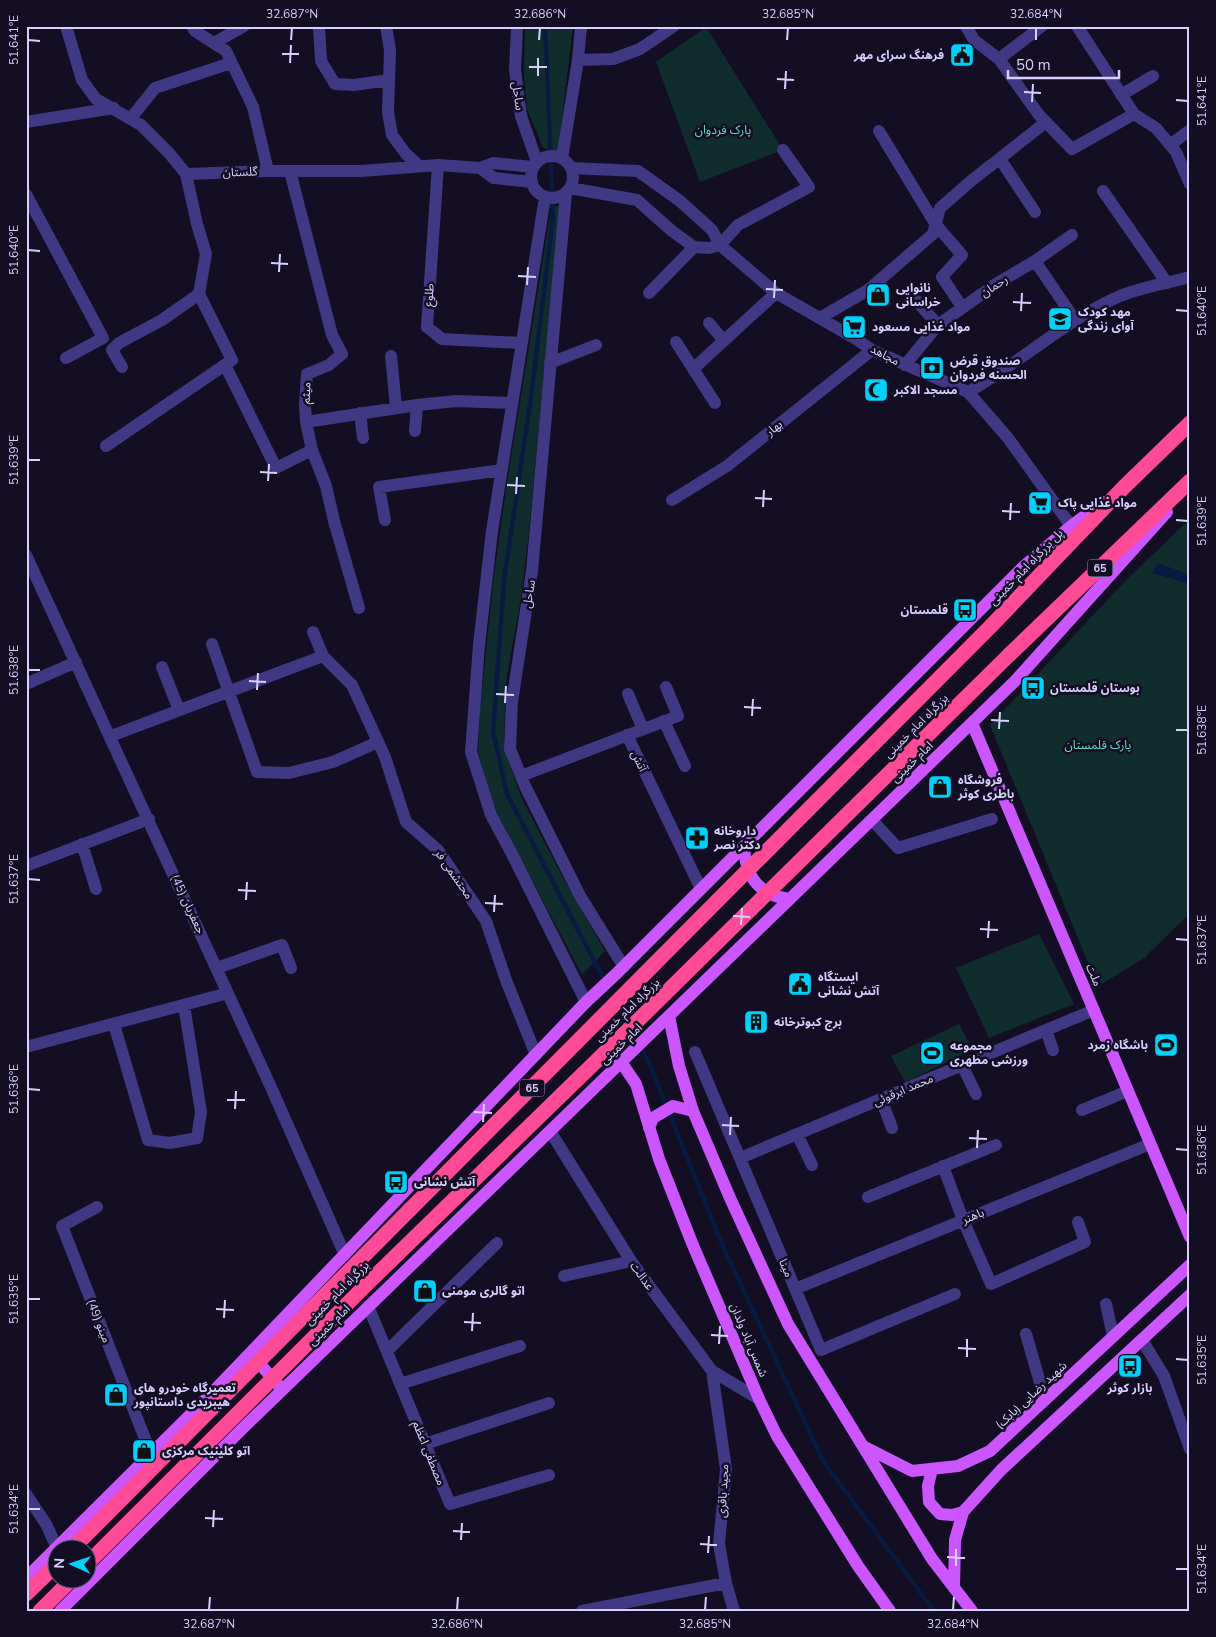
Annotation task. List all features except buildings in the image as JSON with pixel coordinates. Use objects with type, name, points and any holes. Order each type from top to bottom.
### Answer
[{"type":"highway","name":"65","points":[[1124,487],[1190,423]]},
{"type":"highway","name":"بزرگراه امام خمینی","points":[[98,1553],[371,1280],[619,1040],[1010,654],[1190,481]]},
{"type":"highway","name":"پل بزرگراه امام خمینی","points":[[992,625],[1124,487]]},
{"type":"highway","name":"بزرگراه امام خمینی","points":[[75,1540],[992,625]]},
{"type":"highway","name":"بزرگراه امام خمینی","points":[[26,1594],[48,1569]]},
{"type":"highway","points":[[40,1611],[61,1590]]},
{"type":"main road","name":"امام خمینی","points":[[67,1608],[282,1390],[1015,682],[1190,486]]},
{"type":"main road","points":[[74,1540],[151,1454],[345,1256],[586,1002],[624,967],[1020,569],[1071,526],[1124,487]]},
{"type":"main road","name":"ملت","points":[[972,723],[1189,1235]]},
{"type":"main road","points":[[744,846],[745,861],[749,873],[758,885],[778,898],[790,898]]},
{"type":"main road","points":[[718,872],[738,876],[751,885],[760,896],[765,908],[767,921]]},
{"type":"main road","points":[[669,1016],[679,1066],[693,1111],[730,1198],[788,1324],[932,1559],[972,1611]]},
{"type":"main road","name":"شمس آباد ولدان","points":[[621,1062],[636,1084],[659,1160],[759,1400],[777,1436],[858,1566],[890,1611]]},
{"type":"main road","points":[[649,1128],[653,1118],[673,1106],[693,1111]]},
{"type":"main road","name":"شهید رضایی (بابک)","points":[[863,1446],[912,1471],[958,1466],[990,1452],[1190,1265]]},
{"type":"main road","points":[[954,1588],[955,1540],[963,1512],[1001,1470],[1190,1295]]},
{"type":"main road","points":[[250,1353],[282,1390]]},
{"type":"main road","points":[[932,1469],[928,1486],[929,1502],[940,1514],[952,1515],[963,1512]]},
{"type":"main road","points":[[26,1578],[48,1563]]},
{"type":"street","points":[[66,26],[82,80],[96,98],[141,125],[169,153],[186,174],[206,254],[199,294],[276,468],[312,450]]},
{"type":"street","points":[[192,26],[226,51],[253,108],[268,170]]},
{"type":"street","points":[[214,43],[244,26]]},
{"type":"street","points":[[319,26],[321,62],[335,84],[354,85],[389,80]]},
{"type":"street","points":[[386,26],[390,50],[388,112],[392,135],[406,154],[419,166]]},
{"type":"street","name":"ساحل","points":[[517,26],[515,70],[521,116],[535,165],[532,182]]},
{"type":"street","points":[[562,158],[578,60],[581,26]]},
{"type":"street","points":[[578,60],[613,58],[640,49],[674,26]]},
{"type":"street","points":[[966,26],[974,40],[999,59],[1038,115],[1072,149],[1134,114]]},
{"type":"street","points":[[999,59],[1042,26]]},
{"type":"street","points":[[1077,26],[1134,114],[1156,128],[1176,152],[1190,184]]},
{"type":"street","points":[[131,118],[155,88],[231,63]]},
{"type":"street","points":[[1121,95],[1153,76]]},
{"type":"street","points":[[26,122],[114,108]]},
{"type":"street","points":[[820,318],[868,290],[933,234],[940,208],[1046,122]]},
{"type":"street","points":[[1170,145],[1190,130]]},
{"type":"street","points":[[879,131],[936,225],[962,255],[942,277],[962,307]]},
{"type":"street","points":[[480,168],[494,178],[532,182],[534,188],[545,197],[552,198],[568,190],[637,200],[672,231],[694,247],[709,248],[720,244],[738,225],[809,186],[784,150]]},
{"type":"street","points":[[480,168],[493,163],[535,165],[549,156],[562,158],[571,168]]},
{"type":"street","points":[[1000,158],[1035,212]]},
{"type":"street","name":"گلستان","points":[[186,174],[268,170],[361,171],[438,164],[480,168]]},
{"type":"street","name":"طلوع","points":[[438,164],[427,327],[442,339],[522,344]]},
{"type":"street","name":"ساحل","points":[[571,168],[573,182],[568,190],[550,362],[532,571],[512,702],[510,749],[521,776],[580,896],[624,967]]},
{"type":"street","name":"مجاهد","points":[[571,168],[638,171],[680,201],[712,230],[720,244],[776,293],[856,338],[872,350],[968,392],[1008,438],[1071,526]]},
{"type":"street","name":"میثم","points":[[290,171],[312,248],[332,335],[342,354],[329,365],[307,374],[304,405],[306,422],[312,450],[326,486],[359,608]]},
{"type":"street","points":[[1103,191],[1167,283]]},
{"type":"street","points":[[26,194],[103,338],[66,358]]},
{"type":"street","points":[[545,197],[492,531],[479,645],[471,752],[491,816],[586,1002]]},
{"type":"street","name":"رحمان","points":[[905,365],[938,325],[996,284],[1035,261],[1072,235]]},
{"type":"street","points":[[649,293],[694,247]]},
{"type":"street","points":[[1035,261],[1075,320]]},
{"type":"street","points":[[968,392],[990,380],[1075,320],[1120,296],[1190,276]]},
{"type":"street","points":[[693,369],[776,293]]},
{"type":"street","points":[[122,366],[112,350],[118,343],[162,320],[199,294]]},
{"type":"street","points":[[913,297],[938,325]]},
{"type":"street","points":[[709,323],[724,341]]},
{"type":"street","points":[[676,342],[715,403]]},
{"type":"street","points":[[550,362],[596,345]]},
{"type":"street","name":"بهار","points":[[672,500],[727,466],[872,350]]},
{"type":"street","points":[[391,356],[396,407]]},
{"type":"street","points":[[106,446],[229,362]]},
{"type":"street","points":[[306,422],[396,407],[456,402],[512,402]]},
{"type":"street","points":[[415,431],[417,405]]},
{"type":"street","points":[[360,413],[363,438]]},
{"type":"street","points":[[385,520],[379,487],[502,470]]},
{"type":"street","name":"جعفریان (45)","points":[[26,555],[149,818],[345,1256]]},
{"type":"street","points":[[111,736],[323,656],[313,632]]},
{"type":"street","points":[[212,644],[257,772],[289,773],[333,762],[378,742]]},
{"type":"street","name":"محتشمی فر","points":[[323,656],[352,686],[385,757],[406,822],[438,850],[486,921],[506,980],[536,1055]]},
{"type":"street","points":[[26,684],[76,662]]},
{"type":"street","points":[[162,667],[179,710]]},
{"type":"street","points":[[626,735],[678,716],[666,687]]},
{"type":"street","points":[[628,694],[643,729]]},
{"type":"street","points":[[664,721],[686,766]]},
{"type":"street","name":"آتش","points":[[521,776],[626,735],[701,889]]},
{"type":"street","points":[[26,866],[149,818]]},
{"type":"street","points":[[872,820],[898,848],[992,819]]},
{"type":"street","points":[[82,844],[96,888]]},
{"type":"street","points":[[217,968],[282,945],[291,968]]},
{"type":"street","points":[[26,1047],[228,993]]},
{"type":"street","points":[[114,1024],[148,1140],[170,1143],[197,1138],[202,1112],[184,1004]]},
{"type":"street","name":"محمد ابرقوئی","points":[[740,1158],[1094,1010]]},
{"type":"street","points":[[1046,1030],[1052,1050]]},
{"type":"street","name":"مینا","points":[[694,1052],[821,1350],[955,1294]]},
{"type":"street","points":[[962,1065],[976,1094]]},
{"type":"street","points":[[1082,1110],[1128,1091]]},
{"type":"street","points":[[881,1099],[892,1128]]},
{"type":"street","name":"عدالت","points":[[550,1131],[631,1261],[712,1371],[759,1400]]},
{"type":"street","points":[[797,1134],[812,1164]]},
{"type":"street","name":"باهنر","points":[[795,1289],[1150,1144]]},
{"type":"street","points":[[868,1198],[996,1145]]},
{"type":"street","points":[[943,1166],[963,1220],[991,1284],[1085,1242],[1078,1222]]},
{"type":"street","name":"مینو (49)","points":[[97,1207],[62,1226],[151,1454]]},
{"type":"street","points":[[387,1351],[497,1243]]},
{"type":"street","points":[[564,1276],[631,1261]]},
{"type":"street","points":[[1106,1304],[1114,1336]]},
{"type":"street","name":"مصطفی اعظم","points":[[368,1306],[450,1504],[549,1475]]},
{"type":"street","points":[[1026,1334],[1045,1400]]},
{"type":"street","points":[[1142,1340],[1164,1376],[1190,1448]]},
{"type":"street","points":[[400,1384],[520,1346]]},
{"type":"street","name":"مجید باقری","points":[[712,1371],[726,1470],[719,1544],[726,1583],[734,1611]]},
{"type":"street","points":[[425,1444],[549,1403]]},
{"type":"street","points":[[26,1494],[55,1540]]},
{"type":"street","points":[[582,1611],[616,1607],[726,1583]]},
{"type":"green space","points":[[525,26],[573,26],[558,151],[543,148],[527,109],[524,77]]},
{"type":"green space","name":"پارک فردوان","points":[[706,27],[783,150],[700,182],[656,62]]},
{"type":"green space","points":[[560,205],[528,541],[521,598],[506,681],[504,740],[507,757],[521,797],[563,878],[605,951],[582,975],[498,815],[485,779],[478,751],[480,708],[494,575],[507,483],[551,209]]},
{"type":"green space","name":"پارک قلمستان","points":[[1190,519],[1190,913],[1144,958],[1102,984],[1089,965],[990,725],[1127,579]]},
{"type":"green space","points":[[1039,934],[1074,1004],[989,1038],[956,968]]},
{"type":"green space","name":"مجموعه ورزشی مطهری","points":[[959,1024],[973,1050],[905,1082],[891,1056]]},
{"type":"water","points":[[1158,563],[1190,575],[1190,584],[1152,573]]},
{"type":"waterway","points":[[544,26],[553,217],[531,397],[504,580],[493,732],[507,794],[602,976]]},
{"type":"waterway","points":[[644,1053],[722,1244],[823,1461],[934,1611]]},
{"type":"place","name":"فرهنگ سرای مهر","points":[[962,55]]},
{"type":"place","name":"نانوایی خراسانی","points":[[878,295]]},
{"type":"place","name":"مهد کودک آوای زندگی","points":[[1060,319]]},
{"type":"place","name":"مواد غذایی مسعود","points":[[854,327]]},
{"type":"place","name":"صندوق قرض الحسنه فردوان","points":[[932,368]]},
{"type":"place","name":"مسجد الاکبر","points":[[876,390]]},
{"type":"place","name":"مواد غذایی پاک","points":[[1040,503]]},
{"type":"place","name":"قلمستان","points":[[965,610]]},
{"type":"place","name":"بوستان قلمستان","points":[[1033,688]]},
{"type":"place","name":"فروشگاه باطری کوثر","points":[[940,787]]},
{"type":"place","name":"داروخانه دکتر نصر","points":[[697,838]]},
{"type":"place","name":"ایستگاه آتش نشانی","points":[[800,984]]},
{"type":"place","name":"برج کبوترخانه","points":[[756,1022]]},
{"type":"place","name":"باشگاه زمرد","points":[[1166,1045]]},
{"type":"place","name":"مجموعه ورزشی مطهری","points":[[932,1053]]},
{"type":"place","name":"آتش نشانی","points":[[396,1182]]},
{"type":"place","name":"اتو گالری مومنی","points":[[425,1291]]},
{"type":"place","name":"بازار کوثر","points":[[1130,1366]]},
{"type":"place","name":"تعمیرگاه خودرو های هیبریدی داستانپور","points":[[116,1395]]},
{"type":"place","name":"اتو کلینیک مرکزی","points":[[144,1451]]}]
